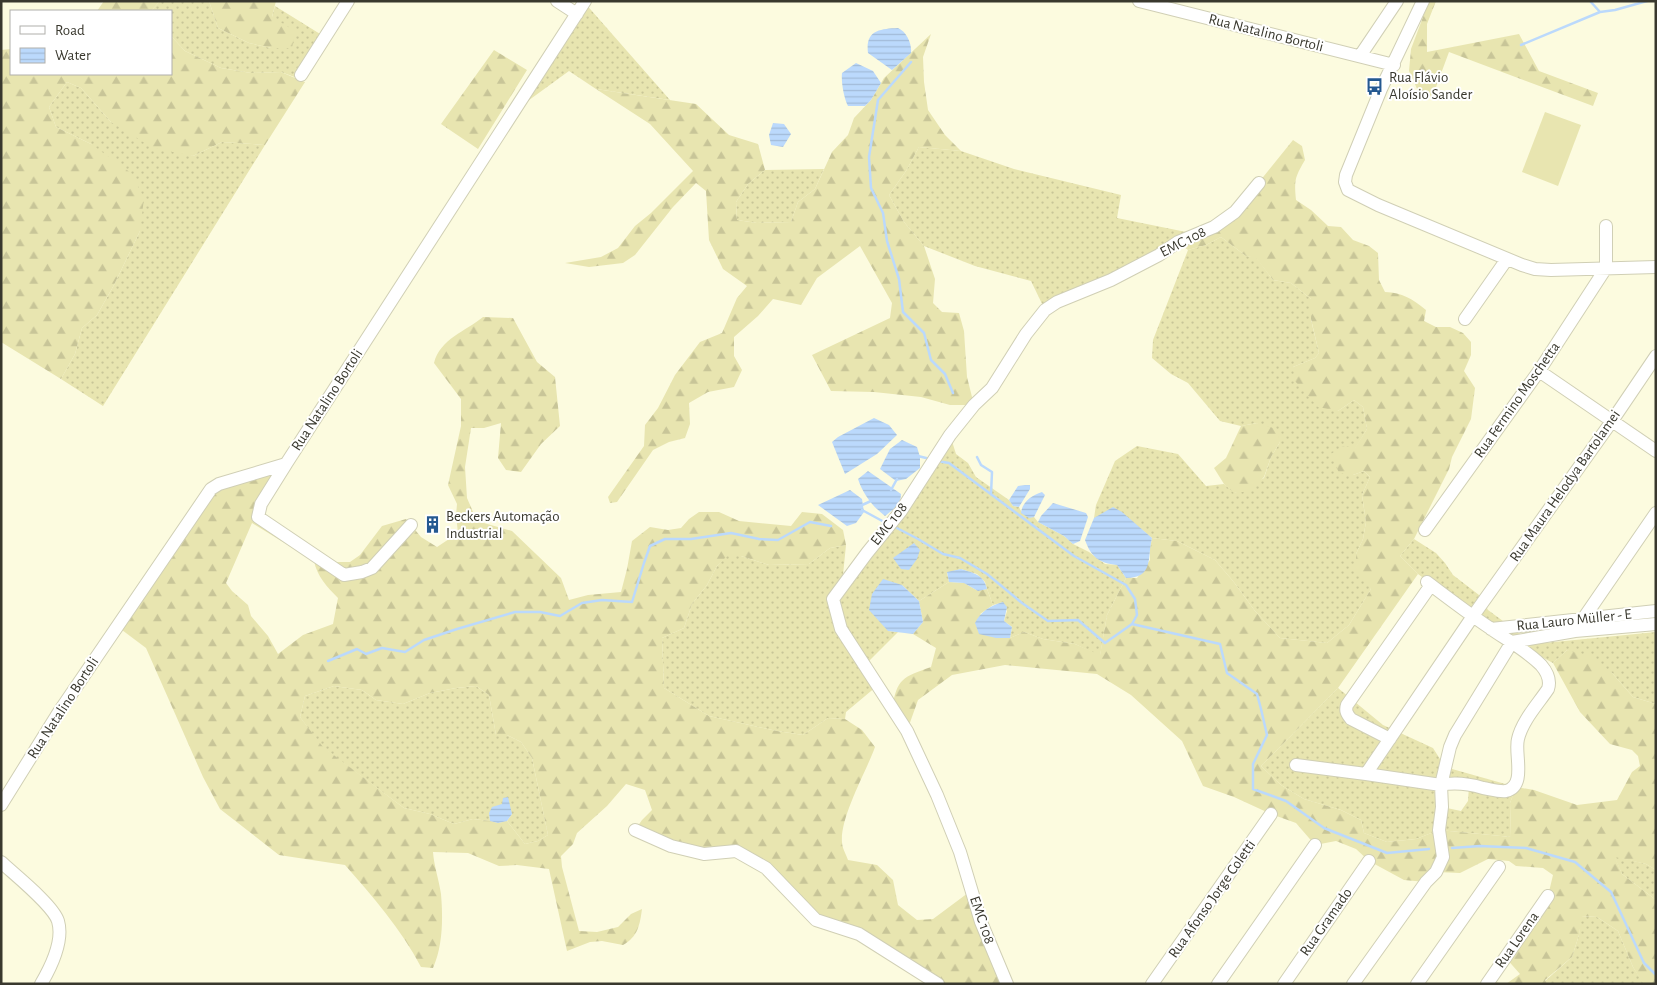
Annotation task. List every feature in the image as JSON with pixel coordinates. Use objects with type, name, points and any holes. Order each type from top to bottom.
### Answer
[{"type":"street","points":[[301,75],[348,1]]},
{"type":"street","points":[[557,1],[577,14]]},
{"type":"street","name":"Rua Natalino Bortoli","points":[[1,805],[59,712],[210,489],[219,484],[286,464],[585,1]]},
{"type":"street","name":"Rua Natalino Bortoli","points":[[1139,1],[1394,65]]},
{"type":"street","points":[[1360,56],[1397,1]]},
{"type":"street","points":[[1423,1],[1381,90],[1346,175],[1348,190],[1378,205],[1535,269],[1656,267]]},
{"type":"street","name":"EMC 108","points":[[1007,984],[981,922],[960,852],[937,795],[907,732],[841,629],[833,599],[901,511],[950,435],[974,405],[992,388],[1026,334],[1045,310],[1057,302],[1110,280],[1159,255],[1178,242],[1214,227],[1235,212],[1259,183]]},
{"type":"street","points":[[1606,226],[1606,268]]},
{"type":"street","points":[[1465,319],[1507,259]]},
{"type":"street","name":"Rua Fermino Moschetta","points":[[1425,530],[1539,371],[1606,268]]},
{"type":"street","name":"Rua Maura Helodya Bartolamei","points":[[1366,774],[1473,616],[1656,356]]},
{"type":"street","points":[[1539,371],[1656,451]]},
{"type":"street","points":[[286,464],[261,504],[258,517],[344,575],[372,568],[411,525]]},
{"type":"street","points":[[1575,631],[1656,513]]},
{"type":"street","points":[[1296,765],[1441,785],[1451,783],[1504,792],[1511,789],[1518,778],[1518,739],[1524,725],[1551,682],[1541,665],[1512,642],[1429,584],[1347,704],[1346,713],[1351,719],[1390,740]]},
{"type":"street","name":"Rua Lauro Müller - E","points":[[1492,629],[1656,611]]},
{"type":"street","name":"Rua Lauro Müller - E","points":[[1512,642],[1575,631],[1656,624]]},
{"type":"street","points":[[1353,984],[1426,882],[1436,872],[1443,858],[1439,830],[1442,807],[1441,785],[1450,747],[1455,735],[1512,642]]},
{"type":"street","name":"Rua Afonso Jorge Coletti","points":[[1152,984],[1271,814]]},
{"type":"street","points":[[635,830],[671,846],[704,854],[736,851],[766,868],[816,920],[859,934],[938,984]]},
{"type":"street","points":[[1218,984],[1315,846]]},
{"type":"street","name":"Rua Gramado","points":[[1284,984],[1369,861]]},
{"type":"street","points":[[1,862],[52,910],[58,921],[57,948],[46,976],[40,984]]},
{"type":"street","points":[[1417,984],[1499,867]]},
{"type":"street","name":"Rua Lorena","points":[[1487,984],[1548,896]]},
{"type":"green space","points":[[104,1],[160,1],[152,10],[98,10]]},
{"type":"green space","points":[[160,1],[209,1],[218,28],[249,43],[271,48],[272,17],[275,6],[325,37],[297,78],[281,72],[251,73],[221,68],[185,51],[172,37],[172,10],[152,10]]},
{"type":"green space","points":[[209,1],[276,1],[272,17],[295,31],[292,48],[271,48],[249,43],[218,28]]},
{"type":"green space","points":[[1429,1],[1436,1],[1427,24],[1427,52],[1519,34],[1539,71],[1598,93],[1593,106],[1449,52],[1432,98],[1418,91],[1409,71],[1411,49]]},
{"type":"green space","points":[[584,2],[670,100],[596,89],[569,71],[514,111]]},
{"type":"green space","points":[[931,34],[923,57],[928,110],[945,135],[961,151],[919,147],[906,171],[889,195],[904,222],[924,246],[935,279],[933,303],[942,312],[959,313],[964,331],[967,377],[974,405],[950,405],[921,397],[874,392],[831,391],[812,355],[890,318],[892,303],[860,246],[817,278],[801,305],[773,299],[758,316],[734,337],[734,356],[742,370],[734,387],[708,392],[689,403],[690,424],[685,438],[669,442],[653,450],[617,502],[610,503],[608,497],[644,446],[645,425],[658,408],[675,375],[700,342],[722,333],[737,298],[747,286],[723,269],[709,240],[706,191],[696,183],[673,207],[635,255],[623,263],[589,267],[565,263],[601,257],[618,248],[635,226],[651,213],[693,171],[650,124],[596,89],[696,104],[729,135],[758,144],[765,170],[748,184],[736,202],[737,220],[757,223],[791,222],[798,202],[815,189],[832,152],[848,135],[854,118],[871,100],[884,78]]},
{"type":"green space","points":[[172,37],[185,51],[221,68],[251,73],[281,72],[305,82],[265,145],[222,142],[193,156],[153,148],[111,122],[81,88],[67,82],[49,107],[56,127],[91,144],[131,173],[144,198],[140,231],[97,315],[82,328],[75,354],[61,379],[1,342],[1,50],[10,49],[10,75],[172,75]]},
{"type":"green space","points":[[494,50],[527,70],[478,149],[441,124]]},
{"type":"green space","points":[[67,82],[81,88],[111,122],[193,156],[222,142],[265,145],[103,406],[61,379],[75,354],[82,328],[97,315],[140,231],[91,144],[56,127],[49,107]]},
{"type":"green space","points":[[1545,112],[1581,125],[1558,186],[1522,172]]},
{"type":"green space","points":[[1293,140],[1302,146],[1305,160],[1296,179],[1296,200],[1311,210],[1328,226],[1341,227],[1353,240],[1369,246],[1378,253],[1379,280],[1385,292],[1402,295],[1421,306],[1426,310],[1424,321],[1436,327],[1450,327],[1463,333],[1471,342],[1471,355],[1464,371],[1475,388],[1471,419],[1452,457],[1449,469],[1414,539],[1400,556],[1418,574],[1338,688],[1261,766],[1281,785],[1304,799],[1341,810],[1361,820],[1364,833],[1387,842],[1416,839],[1439,830],[1511,837],[1510,803],[1516,787],[1534,790],[1577,805],[1617,800],[1632,772],[1640,766],[1638,756],[1632,750],[1610,744],[1580,712],[1553,663],[1567,650],[1591,656],[1612,673],[1633,697],[1656,704],[1656,870],[1646,864],[1615,857],[1622,874],[1656,900],[1656,984],[1644,984],[1642,982],[1633,967],[1618,931],[1597,917],[1582,916],[1579,935],[1572,957],[1545,980],[1547,984],[1506,984],[1520,974],[1505,957],[1548,896],[1553,875],[1543,868],[1516,866],[1509,861],[1488,859],[1460,873],[1436,872],[1426,882],[1404,880],[1369,861],[1356,849],[1336,841],[1315,845],[1296,823],[1203,786],[1182,741],[1131,695],[1097,674],[1005,665],[952,675],[918,700],[907,731],[892,709],[899,685],[914,673],[931,667],[936,648],[913,634],[923,622],[919,601],[949,582],[964,583],[978,591],[987,589],[993,605],[980,614],[1010,638],[1024,632],[1043,639],[1075,644],[1100,655],[1107,615],[1126,578],[1137,578],[1150,560],[1152,538],[1177,541],[1215,560],[1255,611],[1280,638],[1327,643],[1349,625],[1371,589],[1356,569],[1356,554],[1363,539],[1366,522],[1362,495],[1370,477],[1364,471],[1353,475],[1339,473],[1331,454],[1343,446],[1355,448],[1367,429],[1363,407],[1354,400],[1338,411],[1318,407],[1295,381],[1293,367],[1315,358],[1319,353],[1311,319],[1311,299],[1291,283],[1273,280],[1256,258],[1246,256],[1221,237],[1206,245],[1188,250],[1178,242],[1235,212]]},
{"type":"green space","points":[[919,147],[961,151],[1014,169],[1121,195],[1117,218],[1196,234],[1045,310],[1031,281],[975,266],[924,246],[904,222],[889,195],[906,171]]},
{"type":"green space","points":[[824,169],[815,189],[798,202],[791,222],[757,223],[737,220],[736,202],[748,184],[765,170]]},
{"type":"green space","points":[[1221,237],[1246,256],[1256,257],[1273,280],[1291,283],[1311,299],[1311,320],[1319,353],[1315,358],[1293,367],[1338,411],[1354,400],[1363,407],[1367,429],[1355,449],[1353,475],[1364,471],[1370,477],[1362,495],[1366,522],[1363,539],[1356,554],[1371,589],[1349,625],[1327,643],[1280,638],[1255,611],[1215,560],[1177,541],[1152,538],[1140,528],[1094,518],[1096,505],[1115,461],[1137,446],[1178,454],[1206,486],[1224,484],[1235,493],[1264,478],[1271,457],[1280,442],[1257,423],[1241,426],[1220,421],[1188,383],[1171,374],[1152,358],[1153,340],[1188,250],[1206,245]]},
{"type":"green space","points":[[483,317],[513,318],[537,362],[555,377],[560,426],[541,444],[521,472],[506,470],[498,458],[501,423],[484,428],[471,428],[465,467],[467,498],[477,521],[512,531],[561,578],[569,600],[588,595],[621,592],[632,541],[650,527],[668,530],[681,528],[699,512],[719,512],[739,521],[791,526],[802,512],[822,514],[843,530],[846,545],[830,548],[809,564],[769,565],[741,556],[727,556],[717,566],[707,585],[692,604],[684,628],[662,638],[664,688],[709,716],[777,731],[803,735],[828,718],[845,719],[862,730],[875,747],[854,795],[842,832],[843,849],[848,860],[877,865],[893,880],[898,905],[917,920],[933,919],[972,890],[1007,984],[938,984],[859,934],[816,920],[766,868],[736,851],[704,854],[635,830],[652,810],[645,790],[626,784],[607,806],[577,833],[573,844],[561,856],[562,867],[579,931],[597,932],[618,927],[631,914],[642,909],[639,925],[635,934],[628,942],[623,945],[602,941],[590,942],[567,951],[549,869],[517,865],[499,866],[468,853],[433,852],[441,894],[442,932],[439,951],[433,968],[421,967],[396,926],[345,865],[279,855],[220,809],[203,777],[146,648],[118,627],[211,489],[286,464],[259,517],[335,562],[350,562],[360,555],[382,526],[406,519],[421,537],[437,547],[458,533],[457,504],[448,485],[461,426],[461,399],[434,363],[442,348],[454,336]],"holes":[[[252,523],[314,561],[320,576],[338,598],[333,624],[303,635],[278,654],[268,636],[251,616],[248,605],[226,583]],[[334,686],[362,690],[376,700],[403,704],[430,693],[456,688],[476,686],[489,695],[496,735],[507,735],[521,742],[532,758],[548,835],[538,841],[525,844],[507,821],[498,823],[473,819],[454,824],[430,814],[404,808],[323,747],[300,717],[305,696]]]},
{"type":"green space","points":[[1257,423],[1277,429],[1280,442],[1271,457],[1264,477],[1251,491],[1234,493],[1224,484],[1214,468],[1226,458],[1241,426]]},
{"type":"green space","points":[[950,435],[956,454],[968,463],[976,477],[1009,500],[1013,506],[1019,507],[1025,515],[1034,517],[1038,522],[1064,536],[1073,544],[1089,552],[1105,564],[1117,565],[1126,578],[1107,615],[1100,656],[1075,644],[1043,639],[1024,632],[1010,638],[1012,627],[1004,621],[1007,611],[1003,602],[993,605],[985,582],[977,574],[961,569],[947,573],[949,582],[919,601],[902,585],[888,631],[898,632],[864,666],[877,686],[846,712],[845,719],[828,718],[803,735],[777,731],[709,716],[664,688],[662,638],[684,628],[692,604],[707,585],[717,566],[727,555],[741,556],[769,565],[809,564],[830,548],[846,545],[842,585]]},
{"type":"green space","points":[[1414,539],[1436,553],[1453,575],[1479,595],[1488,610],[1534,644],[1656,632],[1656,704],[1633,697],[1612,673],[1567,650],[1553,663],[1501,635],[1418,574],[1400,556]]},
{"type":"green space","points":[[334,686],[362,690],[376,700],[403,704],[430,693],[456,688],[476,686],[489,695],[496,735],[507,735],[521,742],[532,758],[548,835],[538,841],[525,844],[507,821],[512,814],[502,804],[489,813],[490,821],[473,819],[454,824],[430,814],[404,808],[322,747],[300,717],[305,696]]},
{"type":"green space","points":[[1338,688],[1383,725],[1433,748],[1445,767],[1516,787],[1510,803],[1511,837],[1439,830],[1416,839],[1387,842],[1364,833],[1361,820],[1341,810],[1304,799],[1281,785],[1261,766]],"holes":[[[1443,779],[1469,786],[1468,801],[1461,811],[1442,807]]]},
{"type":"green space","points":[[1614,856],[1646,864],[1656,870],[1656,900],[1622,874]]},
{"type":"green space","points":[[1581,916],[1597,917],[1618,931],[1633,967],[1644,984],[1547,984],[1545,981],[1572,957],[1579,935]]},
{"type":"green space","points":[[1489,981],[1506,984],[1487,984]]},
{"type":"water","points":[[898,28],[904,32],[908,39],[911,53],[892,70],[868,53],[868,45],[871,35],[875,32]]},
{"type":"water","points":[[856,63],[873,71],[881,83],[865,106],[848,106],[843,90],[842,73]]},
{"type":"water","points":[[773,123],[784,124],[791,134],[783,147],[771,145],[769,135]]},
{"type":"water","points":[[874,418],[889,425],[897,435],[877,454],[845,474],[832,442]]},
{"type":"water","points":[[902,440],[917,447],[920,457],[920,468],[906,479],[896,481],[880,469],[890,449]]},
{"type":"water","points":[[868,471],[901,494],[900,504],[885,516],[862,490],[858,479]]},
{"type":"water","points":[[1030,485],[1030,489],[1019,507],[1013,506],[1009,500],[1018,486]]},
{"type":"water","points":[[850,490],[862,499],[864,512],[856,523],[847,526],[818,505]]},
{"type":"water","points":[[1042,492],[1045,495],[1034,517],[1029,518],[1021,513],[1023,506],[1028,500]]},
{"type":"water","points":[[1053,503],[1086,513],[1088,517],[1080,541],[1073,544],[1064,536],[1038,522]]},
{"type":"water","points":[[1113,507],[1122,512],[1152,538],[1148,566],[1141,575],[1126,578],[1117,565],[1105,563],[1096,558],[1085,540],[1094,518]]},
{"type":"water","points":[[914,543],[920,550],[917,559],[909,570],[901,569],[893,558]]},
{"type":"water","points":[[961,569],[974,573],[981,578],[986,584],[987,589],[978,591],[964,583],[949,582],[947,572]]},
{"type":"water","points":[[883,579],[902,585],[919,601],[923,622],[913,634],[888,631],[869,610],[872,594]]},
{"type":"water","points":[[1003,602],[1007,607],[1004,621],[1012,627],[1010,638],[996,638],[979,634],[975,623],[980,615],[990,607]]},
{"type":"water","points":[[508,797],[512,814],[507,821],[498,823],[490,821],[489,813],[492,807],[502,804],[503,798]]},
{"type":"waterway","points":[[1590,1],[1600,12]]},
{"type":"waterway","points":[[1521,45],[1600,12],[1647,1]]},
{"type":"waterway","points":[[911,62],[878,100],[869,157],[871,188],[883,213],[887,241],[899,279],[903,312],[924,333],[931,360],[945,374],[953,393]]},
{"type":"waterway","points":[[918,456],[930,459]]},
{"type":"waterway","points":[[977,457],[981,465],[992,472],[991,494]]},
{"type":"waterway","points":[[937,461],[949,463],[1074,556],[1126,585],[1135,599],[1137,615],[1132,624]]},
{"type":"waterway","points":[[891,490],[897,479]]},
{"type":"waterway","points":[[860,506],[871,501]]},
{"type":"waterway","points":[[862,510],[886,523]]},
{"type":"waterway","points":[[328,661],[357,649],[366,654],[382,648],[405,652],[424,640],[515,612],[540,612],[560,616],[582,603],[602,600],[632,602],[650,546],[665,539],[691,539],[731,533],[759,539],[778,540],[810,522],[831,526]]},
{"type":"waterway","points":[[893,526],[943,554],[960,558],[987,574],[1022,603],[1048,621],[1078,620],[1105,643],[1132,624],[1220,644],[1227,673],[1257,694],[1267,735],[1253,764],[1253,789],[1286,801],[1324,828],[1387,853],[1429,849]]},
{"type":"waterway","points":[[1452,848],[1480,846],[1526,848],[1575,862],[1611,892],[1644,963],[1656,975]]},
{"type":"place","name":"Rua Flávio Aloísio Sander","points":[[1375,86]]},
{"type":"place","name":"Beckers Automação Industrial","points":[[432,525]]}]
